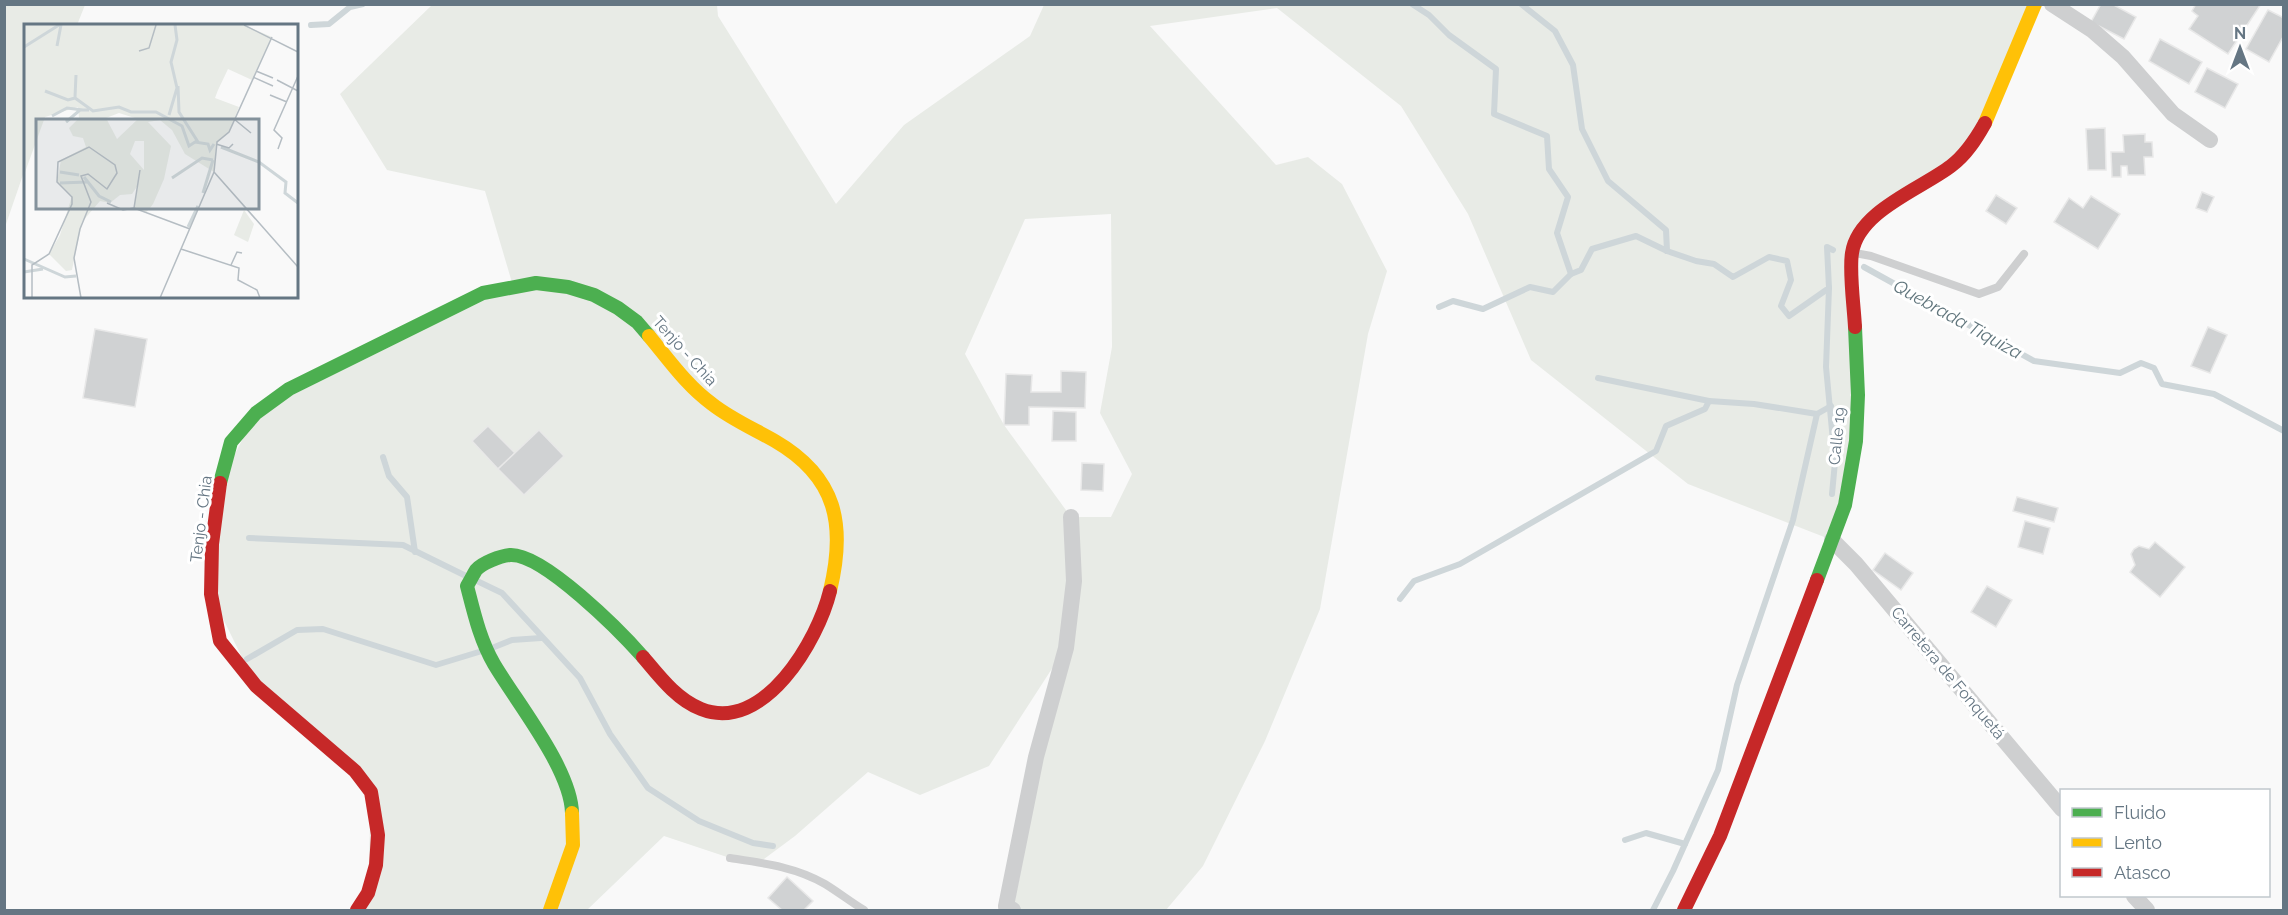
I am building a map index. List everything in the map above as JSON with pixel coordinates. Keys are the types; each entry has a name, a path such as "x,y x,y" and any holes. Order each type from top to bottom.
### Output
{"street":[{"name":"Calle 19","path":"1684,910 1720,836 1845,505 1856,441 1858,395 1852,252 1856,238 1873,215 1944,171 1966,152 1981,132 2035,4"},
{"path":"2052,4 2092,30 2123,57 2173,114 2210,140"},
{"name":"Tenjo - Chia","path":"357,910 368,893 376,865 378,836 371,792 356,771 256,686 220,641 211,594 212,544 220,483 231,442 256,413 289,389 483,293 513,286 544,283 573,288 607,302 635,320 709,402 793,451 815,471 827,490 836,517 837,551 828,602 809,644 790,672 757,704 744,710 728,713 707,712 690,704 631,643 567,586 535,562 510,555 479,567 468,586 480,635 493,662 562,772 572,807 573,845 550,910"},
{"path":"1006,909 1036,757 1066,648 1074,581 1071,517"},
{"name":"Carretera de Fonquetá","path":"1832,540 1856,564 2060,808"},
{"path":"2135,897 2147,910"}],"lane":[{"path":"1852,252 1871,256 1979,294 1998,288 2024,254"},
{"path":"730,858 760,862 799,872 823,882 864,910"}],"shaded area":[{"path":"5,4 85,5 77,24 24,24 24,172 5,227"},
{"path":"432,5 717,5 718,16 836,204 904,125 1030,36 1044,5 2035,5 1981,132 1856,238 1858,395 1832,540 1688,484 1531,360 1468,214 1401,106 1277,8 1150,26 1276,165 1308,157 1342,184 1387,271 1368,334 1320,609 1265,741 1203,866 1166,910 1013,910 1064,650 989,766 920,795 868,772 795,836 760,862 730,858 664,836 587,910 357,910 368,893 371,792 256,686 211,594 220,483 256,413 513,286 485,191 387,170 340,94","holes":["1111,214 1112,347 1100,413 1132,474 1111,517 1071,517 1004,425 965,354 1025,219"]}],"building":[{"path":"2101,4 2112,4 2136,17 2124,39 2091,22"},
{"path":"2196,4 2261,4 2228,54 2189,29 2198,16 2192,11"},
{"path":"2268,10 2284,18 2284,35 2269,62 2246,49"},
{"path":"2160,39 2202,62 2189,84 2149,61"},
{"path":"2207,68 2238,84 2225,108 2195,92"},
{"path":"2105,128 2106,170 2088,170 2086,129"},
{"path":"2145,134 2145,142 2152,142 2153,157 2144,157 2145,175 2128,175 2127,166 2121,166 2121,177 2112,177 2111,152 2124,152 2123,135"},
{"path":"2202,192 2214,197 2207,212 2196,208"},
{"path":"1996,195 2017,208 2006,224 1986,211"},
{"path":"2091,196 2120,214 2098,249 2054,222 2069,198 2083,208"},
{"path":"2208,327 2227,335 2210,373 2191,366"},
{"path":"95,329 147,339 135,407 83,398"},
{"path":"1061,371 1086,372 1085,408 1029,407 1029,425 1004,425 1006,374 1032,375 1031,392 1061,392"},
{"path":"1053,411 1076,412 1076,441 1052,441"},
{"path":"488,426 515,453 498,469 472,441"},
{"path":"539,430 564,456 524,495 498,469"},
{"path":"1082,463 1104,464 1103,491 1081,490"},
{"path":"2017,497 2058,508 2054,522 2013,511"},
{"path":"2025,521 2050,528 2043,554 2018,547"},
{"path":"2155,542 2185,567 2160,597 2130,572 2135,565 2131,554 2134,549 2139,546 2149,549"},
{"path":"1885,553 1913,573 1901,590 1873,570"},
{"path":"1987,586 2012,600 1996,627 1971,612"},
{"path":"787,877 813,901 804,910 782,910 768,898"}],"waterway":[{"path":"311,25 329,24 350,7 363,4"},
{"name":"Quebrada Tiquiza","path":"1412,4 1429,15 1449,35 1496,69 1494,114 1547,136 1549,169 1568,197 1557,233 1571,274 1581,270 1592,249 1636,236 1667,251 1696,261 1714,264 1733,277 1769,257 1787,261 1791,280 1781,306 1789,316 1829,288 1827,247 1833,250"},
{"path":"1521,4 1555,31 1573,65 1582,129 1608,181 1666,230 1667,251"},
{"name":"Quebrada Tiquiza","path":"1864,267 2034,361 2120,373 2141,363 2154,368 2162,384 2214,394 2284,431"},
{"path":"1439,307 1453,301 1483,309 1530,287 1553,292 1571,274"},
{"path":"1829,288 1826,367 1835,462 1832,494"},
{"path":"1598,378 1709,401"},
{"path":"1400,599 1414,581 1460,564 1656,451 1666,426 1705,409 1709,401 1754,404 1817,414 1831,406"},
{"path":"1653,910 1718,770 1737,685 1793,520 1817,414"},
{"path":"383,457 389,476 407,497 415,552"},
{"path":"249,538 403,545 466,576"},
{"path":"475,580 502,593 580,678 610,734 648,788 699,821 753,843 773,846"},
{"path":"247,659 297,630 323,629 436,665 482,651"},
{"path":"492,648 512,640 541,638"},
{"path":"1625,840 1646,833 1685,844"}],"traffic: fast":[{"path":"220,483 231,442 256,413 289,389 483,293 536,283 568,287 594,295 618,308 637,322 649,336"},
{"path":"1817,580 1845,505 1856,441 1858,395 1855,327"},
{"path":"572,813 563,777 553,757 489,655 467,586 476,570 487,562 510,555 524,558 542,567 581,596 643,657"}],"traffic: slow":[{"path":"1985,123 2035,4"},
{"path":"649,336 703,397 796,455 812,470 824,487 832,505 836,524 837,545 830,591"},
{"path":"550,910 573,845 572,813"}],"traffic: jam":[{"path":"1855,327 1851,261 1857,238 1866,225 1892,202 1956,162 1985,123"},
{"path":"220,483 212,544 211,594 220,641 256,686 355,771 371,792 378,835 376,865 368,893 357,910"},
{"path":"1684,910 1720,836 1817,580"},
{"path":"643,657 669,687 692,705 724,713 746,708 766,696 785,678 801,656 814,634 830,591"}]}
